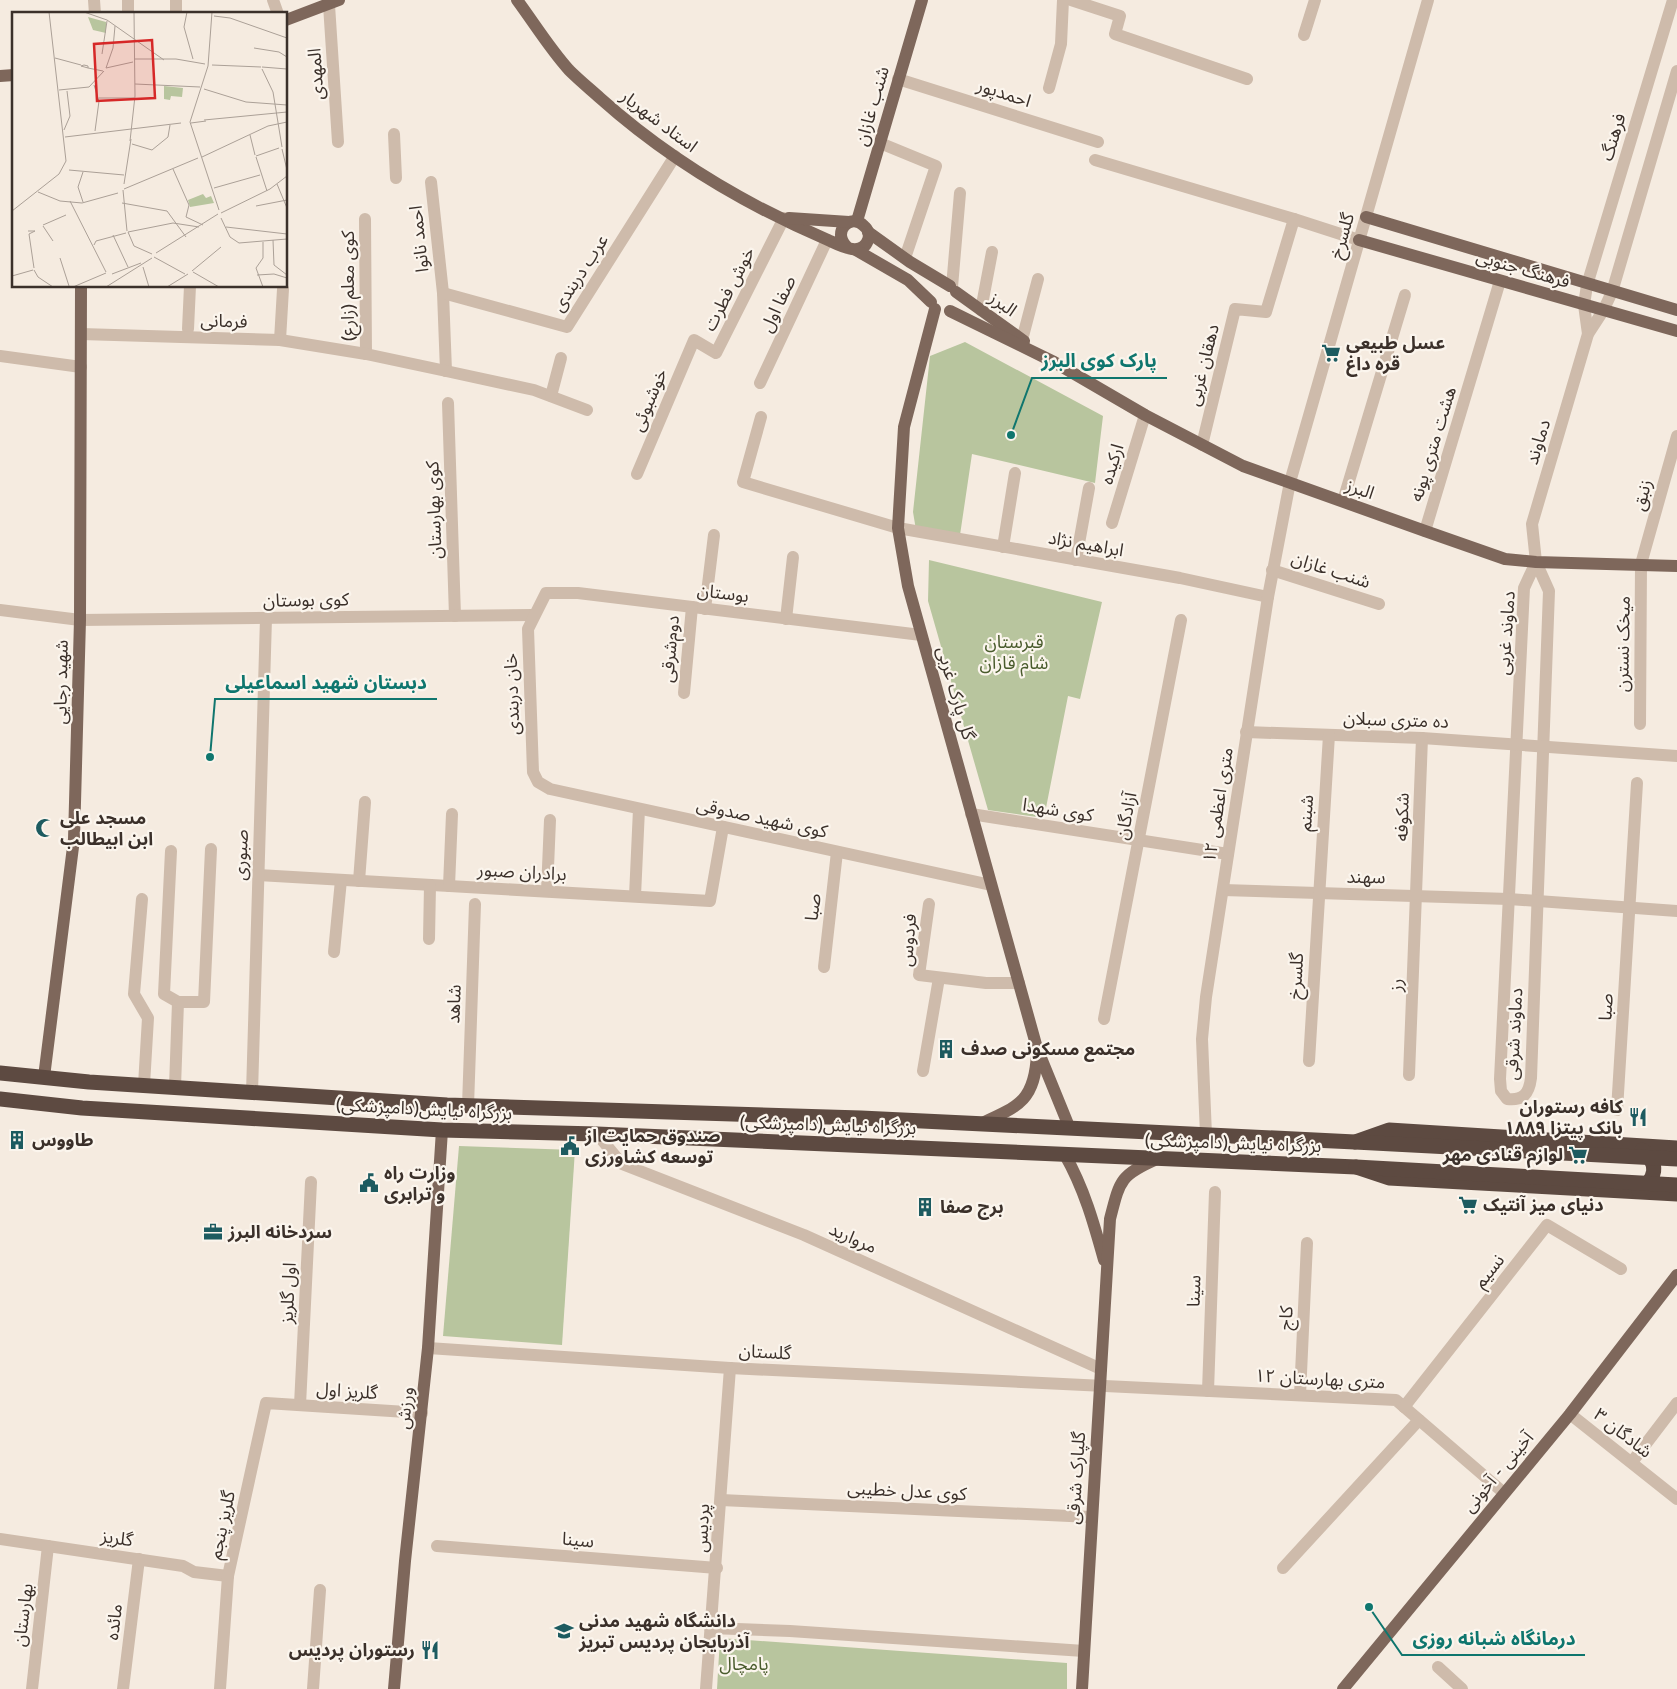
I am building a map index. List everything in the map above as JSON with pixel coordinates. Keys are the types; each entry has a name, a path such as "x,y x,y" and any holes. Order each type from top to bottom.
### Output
{"highway":[{"name":"بزرگراه نیایش(دامپزشکی)","path":"0,1073 144,1086 468,1106 861,1118 1677,1159"},
{"name":"بزرگراه نیایش(دامپزشکی)","path":"0,1099 82,1108 442,1130 598,1134 1356,1167 1676,1192"},
{"path":"1354,1142 1390,1130 1677,1148"},
{"path":"1635,1145 1647,1154 1655,1170 1653,1178 1638,1192"},
{"path":"1356,1167 1389,1178 1638,1192 1676,1192"}],"main road":[{"name":"استاد شهریار","path":"517,0 569,70 634,129 723,188 827,240 852,249"},
{"name":"شنب غازان","path":"853,222 880,143 922,0"},
{"path":"288,19 334,2"},
{"path":"1366,217 1587,285 1677,310"},
{"name":"استاد شهریار","path":"784,218 853,222"},
{"path":"853,222 864,225 868,232 868,240 864,247 852,249 842,243 840,235 843,228 853,222"},
{"name":"البرز","path":"868,232 904,258 953,289 1054,362 1145,415 1243,466 1505,559 1536,562 1677,566"},
{"name":"فرهنگ جنوبی","path":"1359,240 1603,312 1677,331"},
{"name":"البرز","path":"852,249 908,280 940,308 1054,362"},
{"path":"943,285 953,289 958,299 956,306 940,308 932,294 936,288 943,285"},
{"name":"شهید رجایی","path":"44,1077 74,839 80,620 81,288"},
{"name":"گل پارک غربی","path":"940,308 925,341 904,427 898,528 908,586 1037,1048"},
{"path":"978,1124 1010,1111 1027,1096 1036,1076 1037,1048"},
{"path":"1037,1048 1070,1129"},
{"name":"ورزش","path":"394,1689 405,1561 428,1348 442,1130"},
{"name":"گلپارک شرقی","path":"1065,1154 1076,1174 1092,1215 1107,1270"},
{"name":"گلپارک شرقی","path":"1082,1689 1110,1219 1118,1185 1133,1169 1157,1158"},
{"name":"آخینی - آخونی","path":"1343,1689 1570,1414 1677,1275"}],"street":[{"path":"273,0 277,12"},
{"path":"1049,88 1061,44 1064,0"},
{"path":"1071,0 1120,16 1115,34 1247,79"},
{"path":"1304,35 1315,0"},
{"name":"گلسرخ","path":"1290,482 1428,0"},
{"name":"المهدی","path":"334,2 338,142"},
{"name":"فرهنگ","path":"1588,334 1584,305 1587,285 1674,2"},
{"path":"1588,334 1603,312 1612,292 1676,76"},
{"name":"احمدپور","path":"898,78 1098,142"},
{"path":"394,134 396,178"},
{"path":"880,143 936,166 904,258"},
{"name":"عرب دربندی","path":"443,292 567,326 675,156"},
{"path":"1095,160 1359,240"},
{"name":"احمد نانوا","path":"431,182 443,292 446,370"},
{"path":"953,289 960,193"},
{"name":"خوش فطرت","path":"694,340 716,353 784,218"},
{"name":"کوی معلم (زارع)","path":"364,219 366,354"},
{"name":"دهقان غربی","path":"1202,445 1235,309 1266,312 1294,219"},
{"name":"صفا اول","path":"760,383 827,240"},
{"path":"981,310 992,252"},
{"path":"1022,340 1038,279"},
{"name":"هشت متری پونه","path":"1425,531 1500,281"},
{"path":"188,329 190,288"},
{"path":"280,340 283,289"},
{"path":"1343,501 1405,295"},
{"name":"فرمانی","path":"81,334 280,340 366,354 446,370 551,396 587,410"},
{"name":"دماوند","path":"1536,562 1532,524 1588,334"},
{"name":"خوشبوئی","path":"636,474 694,340"},
{"path":"0,356 80,367"},
{"path":"551,396 561,358"},
{"name":"کوی بهارستان","path":"448,403 455,616"},
{"name":"ارکیده","path":"1112,524 1145,415"},
{"name":"ابراهیم نژاد","path":"761,417 743,482 898,528 1268,596"},
{"name":"زنبق","path":"1641,564 1677,436"},
{"path":"1004,547 1015,473"},
{"name":"۱۲ متری اعظمی","path":"1206,1135 1202,1039 1206,997 1272,570 1290,482"},
{"path":"1076,560 1089,488"},
{"path":"705,609 714,535"},
{"path":"786,619 793,557"},
{"path":"1536,562 1549,591 1538,900 1677,911"},
{"name":"دماوند غربی","path":"1509,899 1524,588 1536,562"},
{"name":"میخک نسترن","path":"1640,724 1641,564"},
{"name":"شنب غازان","path":"1272,570 1379,604"},
{"name":"بوستان","path":"533,615 546,593 578,593 922,636"},
{"name":"دوم‌شرقی","path":"684,693 692,607"},
{"name":"کوی بوستان","path":"0,610 80,620 533,615"},
{"name":"خان دربندی","path":"533,615 528,629 533,772"},
{"name":"صبوری","path":"252,1092 266,618"},
{"name":"آزادگان","path":"1104,1018 1181,620"},
{"name":"ده متری سبلان","path":"1246,732 1422,738 1677,756"},
{"name":"شبنم","path":"1318,893 1329,735"},
{"name":"شکوفه","path":"1417,896 1422,738"},
{"name":"کوی شهید صدوقی","path":"533,772 538,782 550,789 992,886"},
{"path":"1630,906 1637,783"},
{"path":"360,880 365,802"},
{"path":"635,896 639,809"},
{"path":"450,886 452,814"},
{"name":"کوی شهدا","path":"971,814 1228,854"},
{"path":"547,891 550,820"},
{"name":"برادران صبور","path":"258,875 710,901 723,827"},
{"path":"171,851 164,994 178,1002 204,1002 211,849"},
{"name":"صبا","path":"824,966 837,852"},
{"path":"334,952 341,880"},
{"path":"429,939 430,885"},
{"name":"سهند","path":"1223,890 1538,900"},
{"name":"گلسرخ","path":"1309,1061 1318,893"},
{"name":"رز","path":"1410,1075 1417,896"},
{"path":"142,899 134,994 148,1018 144,1086"},
{"name":"دماوند شرقی","path":"1509,899 1500,1078 1501,1091 1507,1099 1515,1100 1524,1097 1529,1090 1531,1078 1538,900"},
{"name":"شاهد","path":"468,1106 475,904"},
{"name":"فردوس","path":"929,904 919,975 986,983 1019,983"},
{"name":"صبا","path":"1617,1110 1630,906"},
{"path":"923,1071 939,978"},
{"path":"175,1088 178,1002"},
{"name":"مروارید","path":"598,1134 622,1164 804,1235 1101,1369"},
{"name":"اول گلریز","path":"300,1405 311,1182"},
{"name":"سینا","path":"1208,1391 1215,1192"},
{"name":"نسیم","path":"1404,1407 1547,1224 1621,1270"},
{"name":"کاج","path":"1300,1395 1307,1243"},
{"name":"گلستان","path":"428,1348 730,1368 1100,1386"},
{"name":"پردیس","path":"706,1689 710,1628 717,1568 730,1368"},
{"name":"۱۲ متری بهارستان","path":"1100,1386 1396,1400 1504,1493"},
{"name":"گلریز پنجم","path":"220,1689 228,1576 266,1403 300,1405"},
{"path":"1632,1462 1677,1404"},
{"name":"گلریز اول","path":"300,1405 422,1413"},
{"name":"شادگان ۳","path":"1570,1414 1677,1499"},
{"path":"1283,1568 1419,1420"},
{"name":"کوی عدل خطیبی","path":"721,1500 1091,1518"},
{"name":"گلریز","path":"0,1539 184,1566 194,1572 228,1576"},
{"name":"بهارستان","path":"32,1689 48,1546"},
{"name":"سینا","path":"437,1546 717,1568"},
{"name":"مائده","path":"124,1689 139,1559"},
{"path":"313,1689 320,1590"},
{"path":"710,1628 790,1631 1084,1651"},
{"path":"1438,1667 1462,1689"}],"green space":[{"path":"965,342 1103,416 1095,483 972,454 960,535 916,530 913,512 930,356"},
{"name":"قبرستان شام قازان","path":"929,560 1102,602 1080,699 1068,696 1044,818 988,810 928,601"},
{"path":"459,1146 575,1150 562,1345 443,1336"},
{"name":"پامچال","path":"720,1638 1067,1663 1067,1689 717,1689"}],"place":[{"name":"عسل طبیعی قره داغ","path":"1331,353"},
{"name":"پارک کوی البرز","path":"1011,435"},
{"name":"دبستان شهید اسماعیلی","path":"210,757"},
{"name":"مسجد علی ابن ابیطالب","path":"45,828"},
{"name":"مجتمع مسکونی صدف","path":"946,1049"},
{"name":"کافه رستوران بانک پیتزا ۱۸۸۹","path":"1638,1117"},
{"name":"طاووس","path":"17,1140"},
{"name":"صندوق حمایت از توسعه کشاورزی","path":"570,1146"},
{"name":"لوازم قنادی مهر","path":"1578,1155"},
{"name":"وزارت راه و ترابری","path":"369,1183"},
{"name":"دنیای میز آنتیک","path":"1468,1205"},
{"name":"برج صفا","path":"925,1207"},
{"name":"سردخانه البرز","path":"213,1232"},
{"name":"درمانگاه شبانه روزی","path":"1369,1607"},
{"name":"دانشگاه شهید مدنی آذربایجان پردیس تبریز","path":"564,1631"},
{"name":"رستوران پردیس","path":"430,1650"}]}
